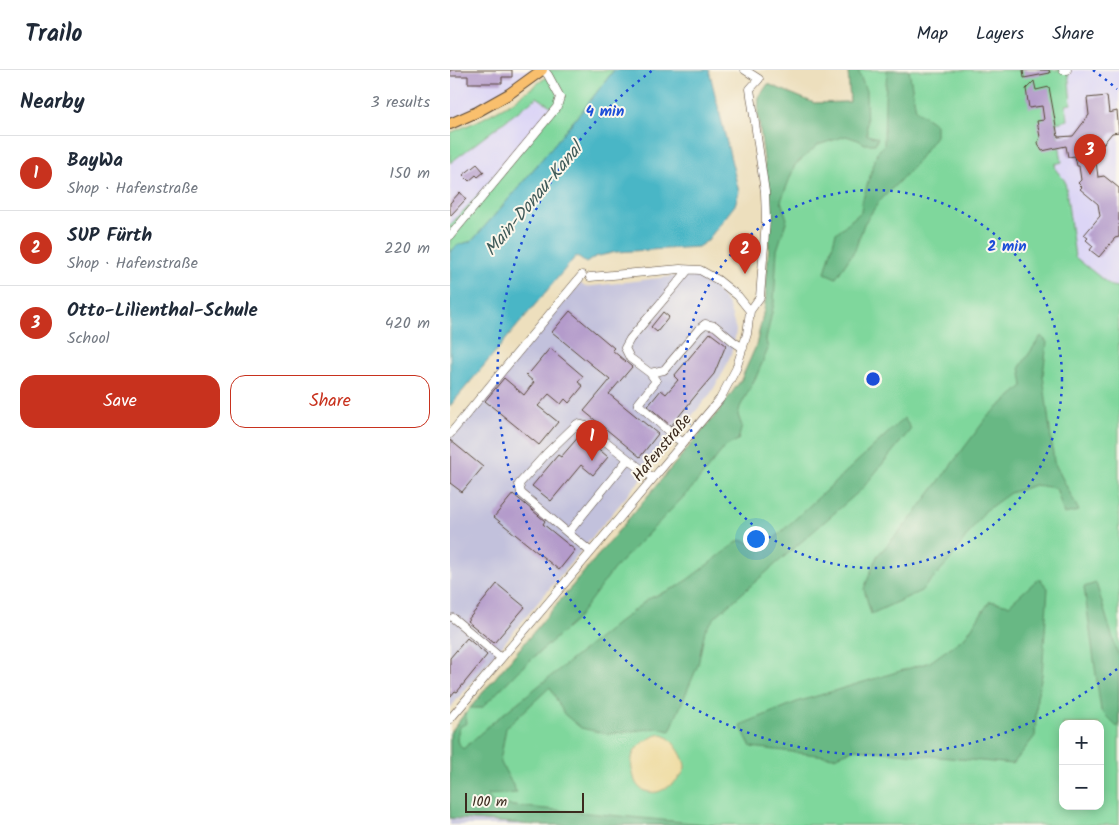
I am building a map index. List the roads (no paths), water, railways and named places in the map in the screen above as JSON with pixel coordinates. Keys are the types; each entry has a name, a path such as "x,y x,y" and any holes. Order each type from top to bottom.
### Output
{"main road":[{"path":"450,124 477,112 509,94 543,70"}],"street":[{"path":"450,236 557,107 560,97 543,70"},
{"name":"Hafenstraße","path":"450,719 720,399 736,369 748,334 750,311 760,297 766,220 765,192 750,89 759,79 745,70"},
{"path":"450,434 586,276 680,269 700,270 718,280 738,296 750,311"},
{"path":"683,442 638,404 656,381 650,373 630,358 625,348 630,339 688,270"},
{"path":"650,373 664,370 699,329 706,324 715,326 743,348"},
{"path":"591,552 521,494 519,484 577,424 586,426 653,478"},
{"path":"568,534 628,459"},
{"path":"453,618 501,658"}],"water":[{"name":"Main-Donau-Kanal","path":"614,70 709,70 739,192 735,205 707,241 698,247 616,252 595,257 586,263 576,256 450,406 450,252 458,245 472,241 513,194"}],"place":[{"name":"Otto-Lilienthal-Schule","path":"1090,175"},
{"name":"SUP Fürth","path":"745,274"},
{"name":"BayWa","path":"592,461"}]}
